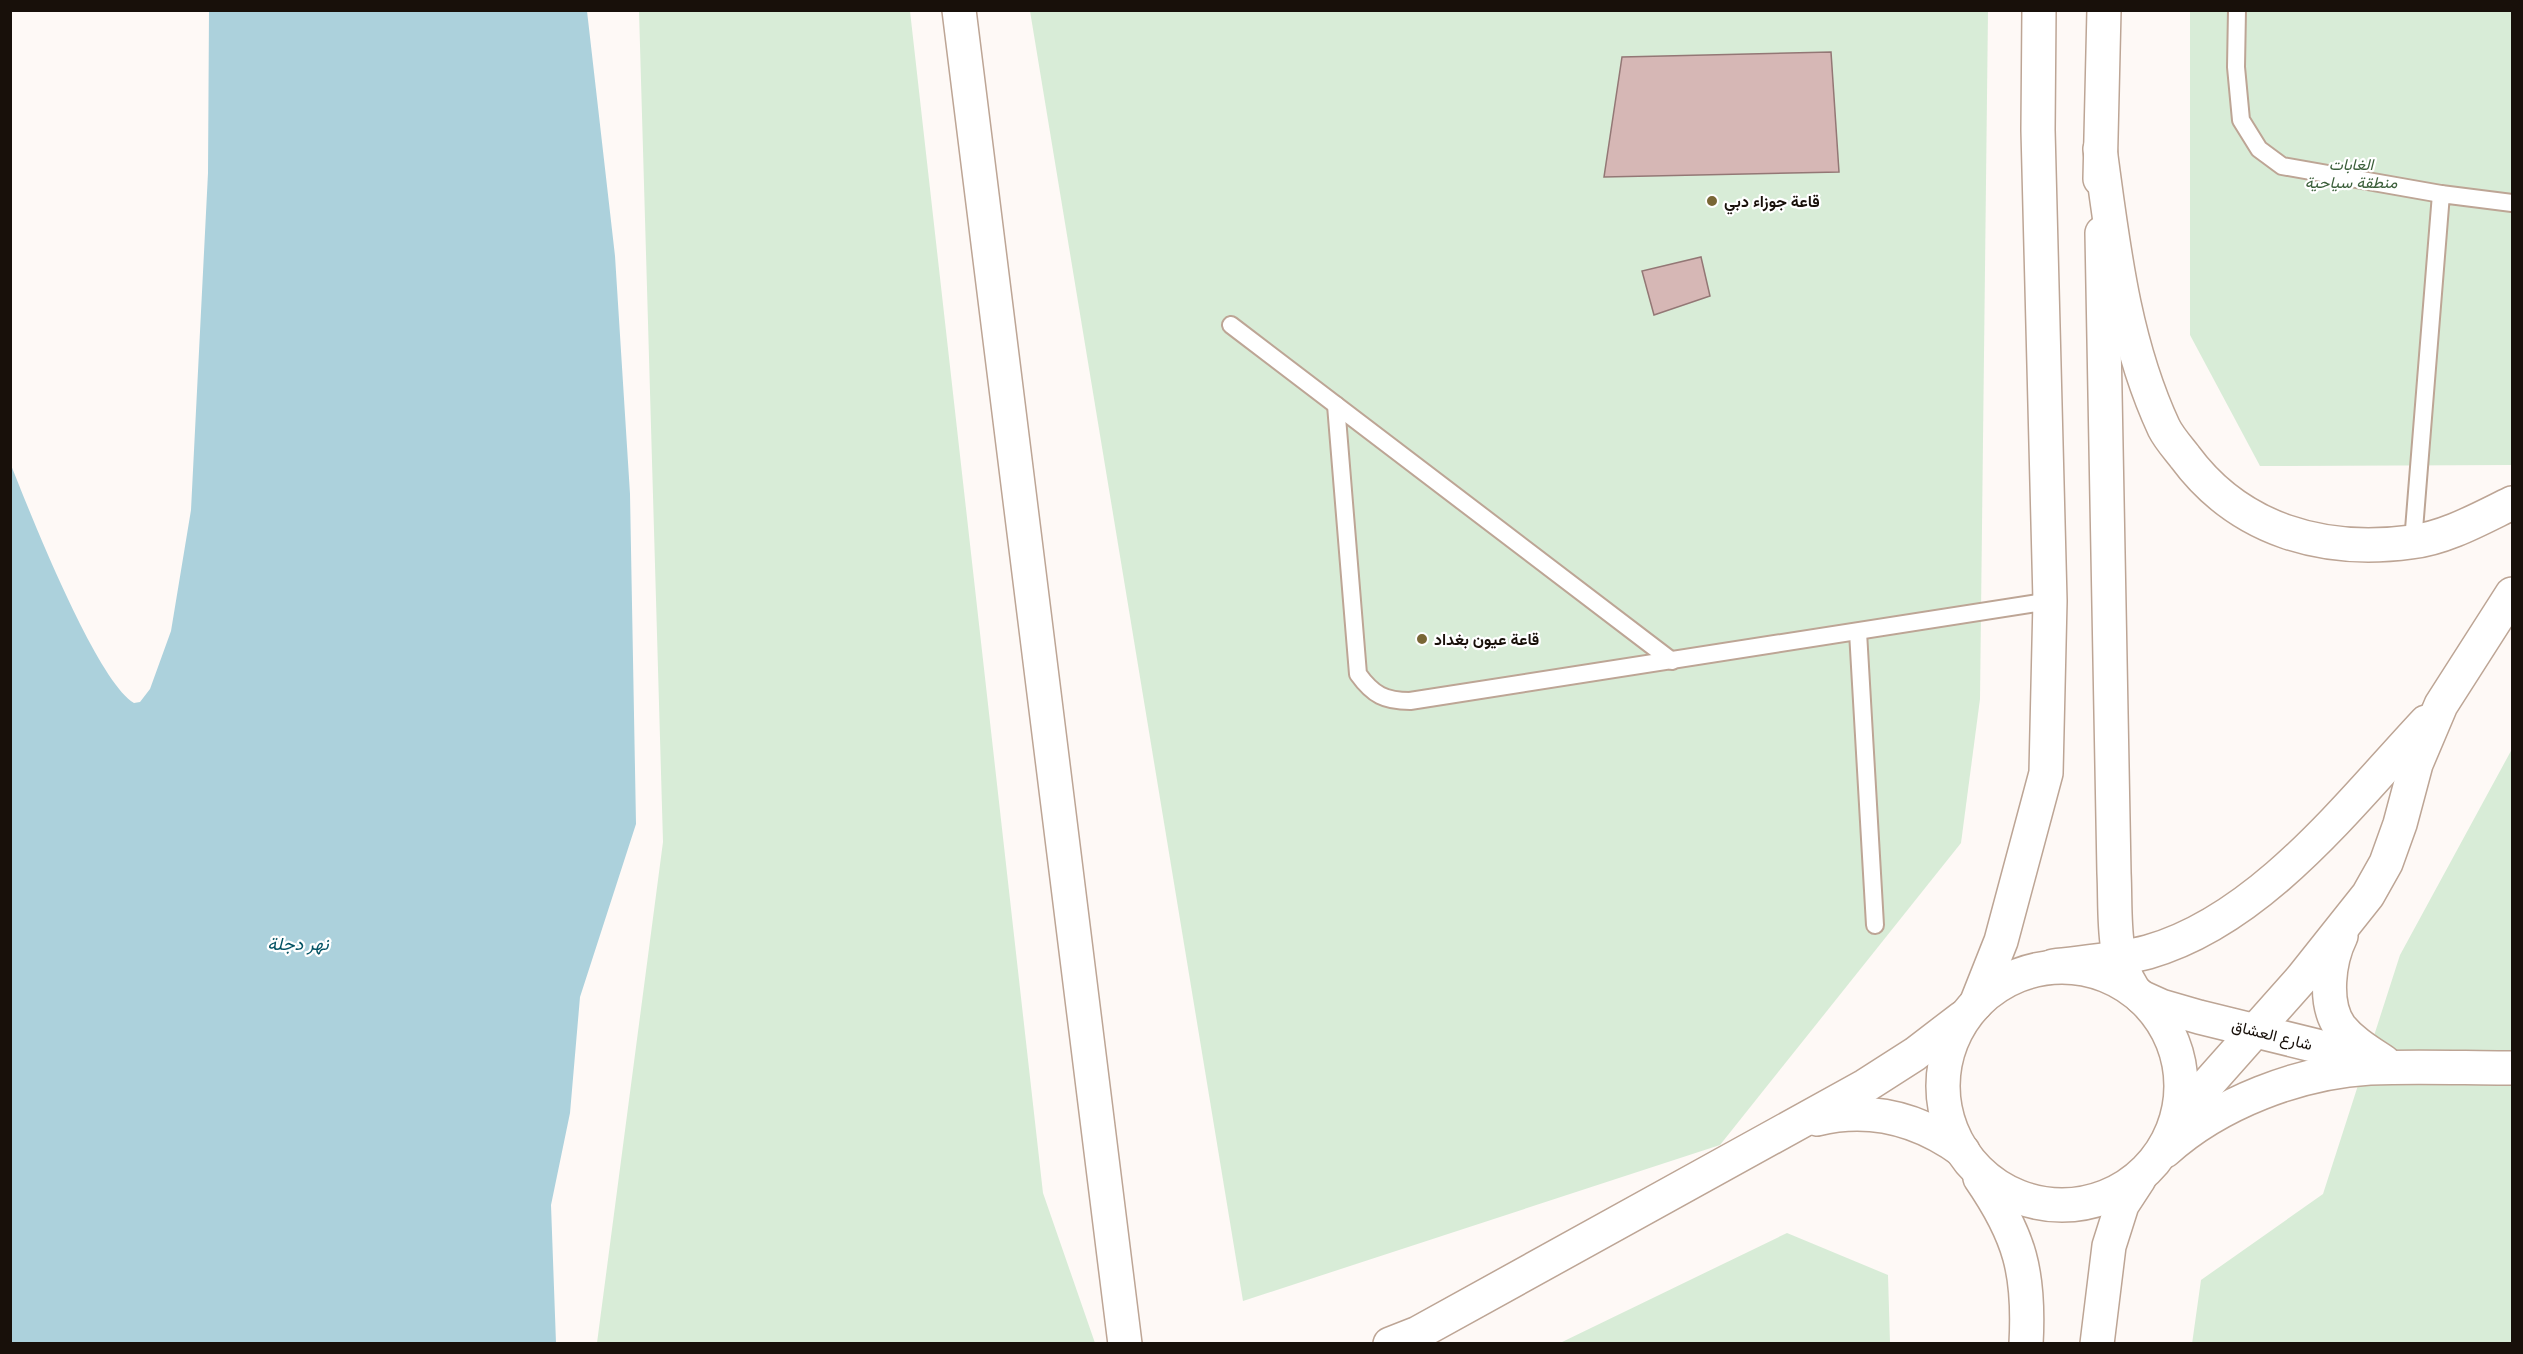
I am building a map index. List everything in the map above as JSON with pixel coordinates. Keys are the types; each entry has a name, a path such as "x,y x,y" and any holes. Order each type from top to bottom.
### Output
{"main road":[{"path":"959,10 1125,1344"},
{"path":"2026,1344 2028,1305 2019,1246 2000,1207 1950,1131 1942,1092 1946,1053 1969,1011 2001,941 2046,773 2050,602 2038,130 2039,10"},
{"path":"2104,10 2100,150 2114,873 2118,956 2123,975 2155,1011 2171,1036 2180,1065 2182,1096 2176,1126"},
{"path":"2100,150 2125,319 2144,381 2165,430 2193,469 2224,501 2263,525 2304,538 2358,545 2413,542 2456,528 2512,503"},
{"path":"2097,1344 2109,1246 2122,1205 2139,1179 2162,1155 2176,1126 2191,1103 2255,1031 2368,895 2386,862 2400,824 2416,764 2441,705 2512,594"},
{"path":"1390,1344 1418,1333 1481,1299 1865,1086 1915,1054 1969,1011 1990,990 2019,974 2053,966 2148,952 2202,930 2249,899 2303,853 2441,705"},
{"path":"2350,919 2336,946 2331,972 2331,999 2339,1025 2356,1043 2395,1065"},
{"name":"شارع العشاق","path":"2053,966 2088,969 2120,981 2161,1006 2395,1065"},
{"name":"شارع العشاق","path":"2162,1155 2208,1118 2288,1084 2324,1075 2395,1065 2512,1068"},
{"path":"1792,1125 1828,1116 1859,1114 1905,1119 1937,1132 2001,1190 2037,1204 2074,1206 2112,1196 2139,1179"}],"lane":[{"path":"2237,10 2236,67 2241,120 2259,149 2282,166 2441,194 2512,203"},
{"path":"2413,542 2441,194"},
{"path":"1231,325 1672,661"},
{"path":"1336,405 1356,663 1358,674 1370,691 1389,701 1410,701 2050,602"},
{"path":"1858,632 1875,925"}],"green space":[{"path":"639,11 910,11 1043,1193 1095,1343 597,1343 663,842"},
{"path":"1030,11 1988,11 1980,699 1961,843 1720,1145 1243,1301"},
{"name":"الغابات منطقة سياحية","path":"2190,11 2512,11 2512,465 2260,466 2190,335"},
{"path":"2512,749 2512,1343 2192,1344 2201,1280 2323,1194 2400,955"},
{"path":"1787,1233 1888,1275 1890,1343 1560,1343"}],"water":[{"name":"نهر دجلة","path":"209,11 587,11 615,256 630,494 636,824 580,997 570,1113 551,1205 556,1343 11,1343 11,465 48,555 83,630 101,663 119,688 134,703 140,702 150,689 171,631 191,510 208,173"}],"building":[{"path":"1831,52 1839,172 1604,177 1622,57"},
{"path":"1701,257 1710,296 1654,315 1642,271"}],"place":[{"name":"قاعة جوزاء دبي","path":"1712,201"},
{"name":"قاعة عيون بغداد","path":"1422,639"}]}
